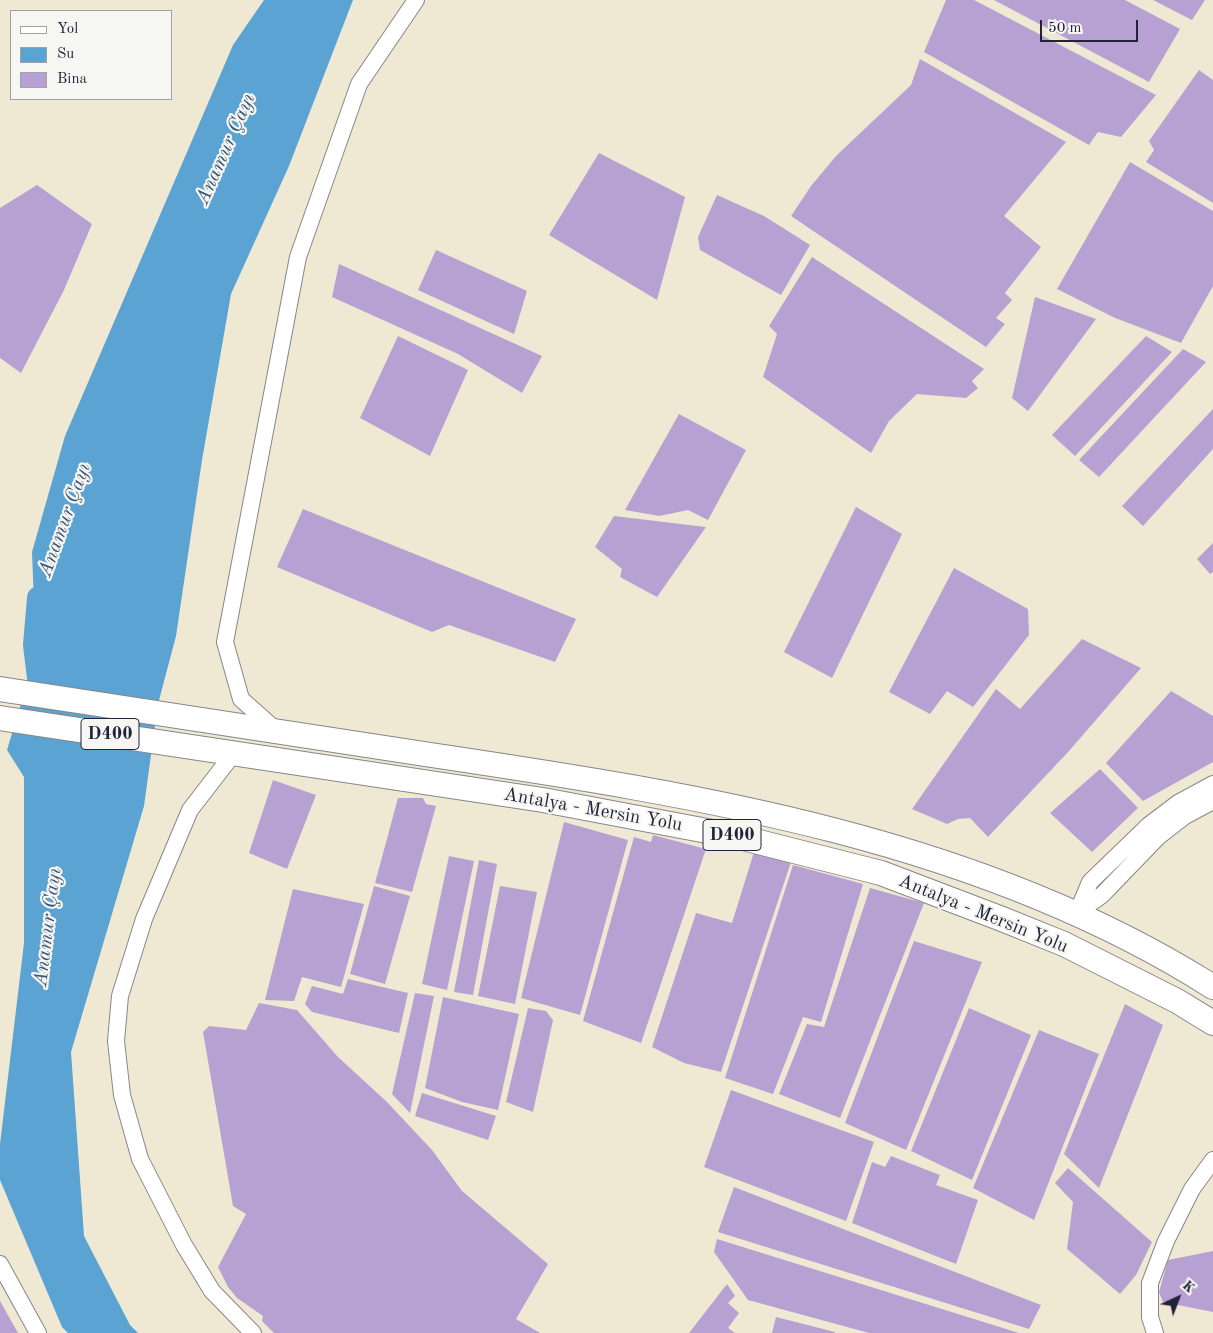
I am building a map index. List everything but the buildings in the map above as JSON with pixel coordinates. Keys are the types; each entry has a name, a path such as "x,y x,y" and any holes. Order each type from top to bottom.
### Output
{"highway":[{"name":"Antalya - Mersin Yolu","path":"0,689 550,773 747,809 893,846 1012,887 1077,913 1190,972 1213,987"},
{"name":"Antalya - Mersin Yolu","path":"0,718 543,800 739,836 881,873 1002,919 1064,944 1177,1001 1213,1023"},
{"path":"1064,944 1077,913"}],"street":[{"path":"278,732 241,699 226,642 276,372 298,257 360,84 416,0"},
{"path":"227,752 190,810 144,919 120,996 116,1041 122,1095 140,1159 184,1245 212,1291 253,1333"},
{"path":"1077,913 1090,882 1149,825 1178,803 1213,784"},
{"path":"1077,913 1102,894 1158,837 1185,816 1213,802"},
{"path":"1155,1333 1150,1317 1150,1283 1166,1241 1192,1189 1213,1160"},
{"path":"0,1264 38,1333"}],"water":[{"path":"264,0 353,0 289,166 231,294 202,460 176,636 158,704 144,806 71,1052 84,1236 130,1325 138,1333 68,1333 62,1327 0,1180 0,1144 24,943 24,777 7,750 36,654 32,552 65,436 233,45"}],"waterway":[{"name":"Anamur Çayı","path":"39,598 35,645 40,686"}]}
